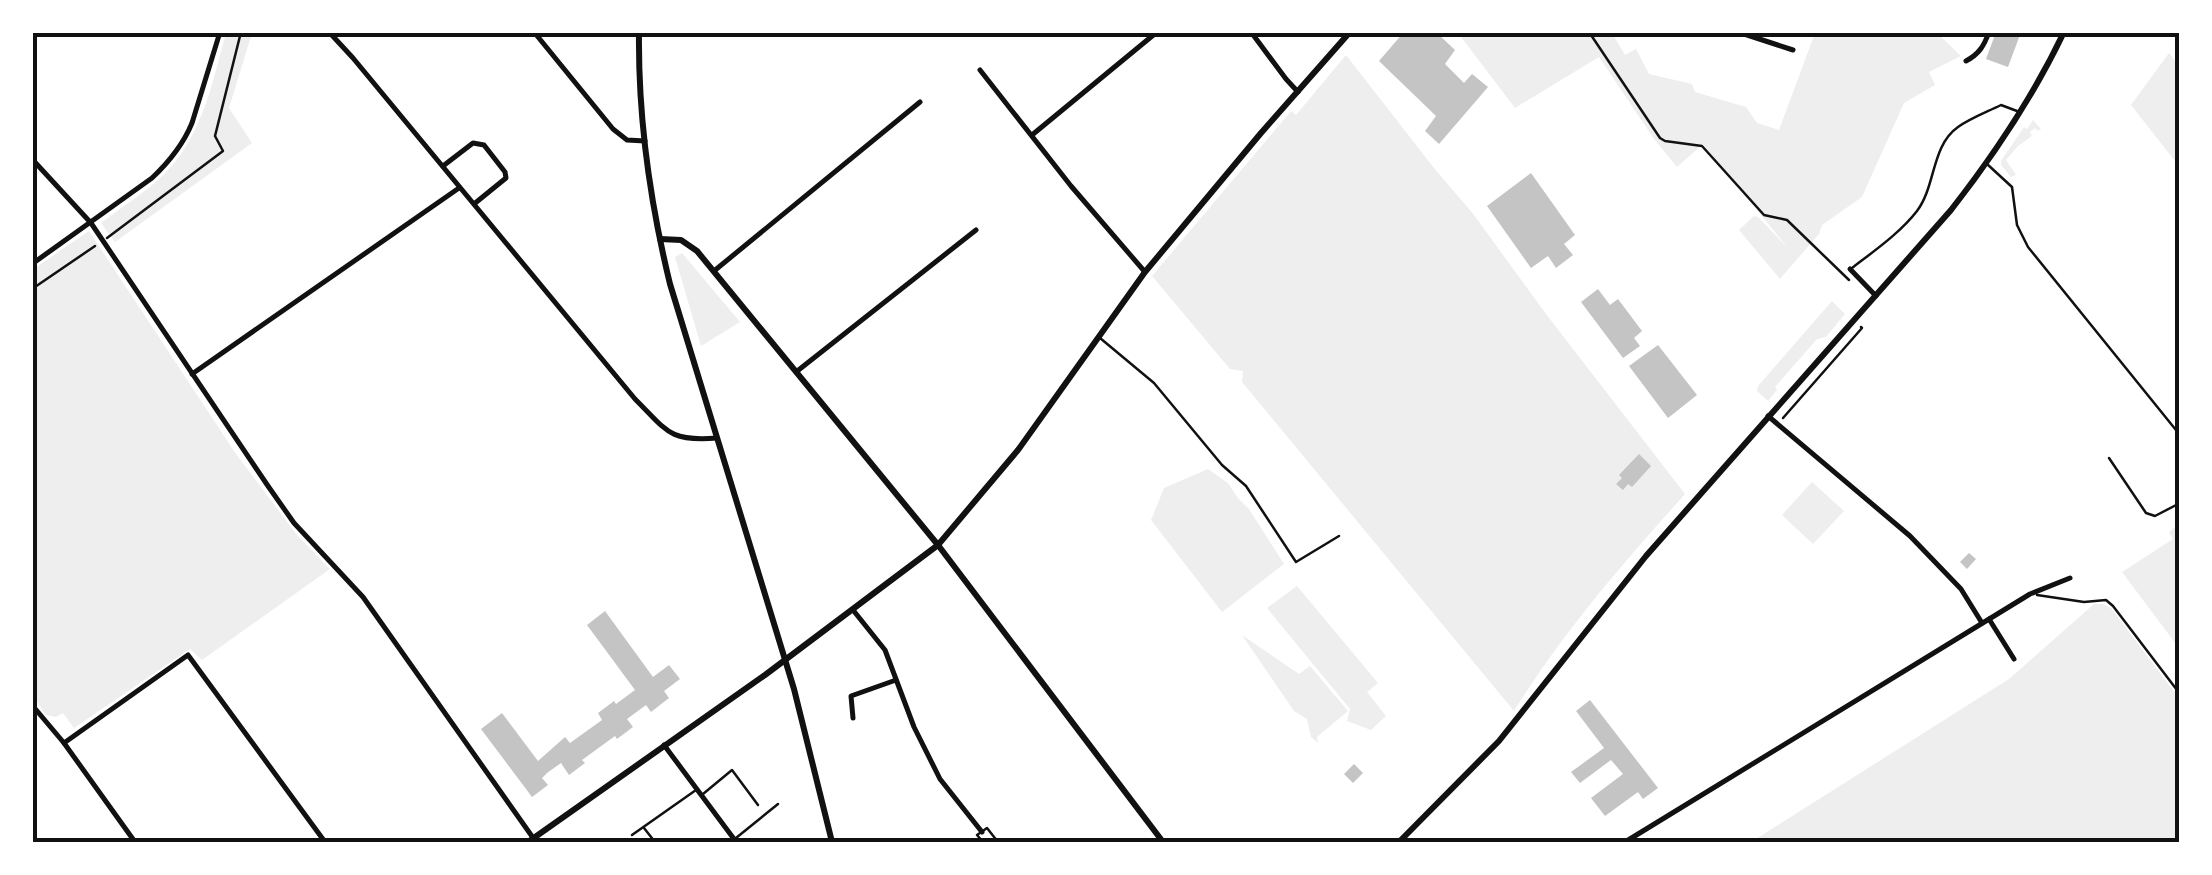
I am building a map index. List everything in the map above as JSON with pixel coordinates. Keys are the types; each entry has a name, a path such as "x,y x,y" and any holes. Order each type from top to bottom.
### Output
{"street":[{"path":"32,264 152,178 176,151 196,113 220,32"},
{"path":"329,32 621,384 659,424 682,439 717,438"},
{"path":"534,32 613,129 627,140 645,142"},
{"path":"639,32 645,142 670,284 786,660 832,842"},
{"path":"1032,136 1158,32"},
{"path":"1251,32 1298,92"},
{"path":"32,159 91,223 294,523 363,597 532,841 786,660 938,545 1018,450 1188,218 1350,32"},
{"path":"1738,32 1793,50"},
{"path":"1966,61 1984,47 1990,32"},
{"path":"1398,842 1500,739 1619,588 1950,210 2020,112 2064,32"},
{"path":"980,70 1145,272"},
{"path":"714,271 920,102"},
{"path":"443,166 473,142 484,145 506,178 474,204"},
{"path":"192,374 459,188"},
{"path":"796,372 976,230"},
{"path":"660,239 688,243 714,271 938,545 1162,842"},
{"path":"1850,269 1876,296"},
{"path":"1768,416 1910,536 1961,589 2014,659"},
{"path":"1626,842 2030,594 2070,578"},
{"path":"852,610 885,650 914,727 940,778 982,832"},
{"path":"64,743 188,655 324,842"},
{"path":"853,718 851,696 896,680"},
{"path":"32,704 135,842"},
{"path":"664,745 734,839"}],"lane":[{"path":"107,238 223,152 215,136 241,32"},
{"path":"1850,269 1892,236 1920,207 1940,149 1956,128 2001,106 2020,112"},
{"path":"1986,163 2012,187 2017,226 2028,246 2180,435"},
{"path":"1099,337 1154,382 1222,465 1246,486 1296,562 1339,536"},
{"path":"2108,458 2146,513 2155,516 2180,503"},
{"path":"2030,594 2084,602 2106,600 2180,694"},
{"path":"632,835 732,770 758,806"},
{"path":"734,839 778,804"},
{"path":"644,827 655,842"},
{"path":"983,842 977,835 987,828 998,842"}],"path":[{"path":"1588,32 1660,138 1702,146 1764,216 1788,220 1851,282"},
{"path":"32,290 95,246"},
{"path":"1782,420 1862,328"}],"shaded area":[{"path":"226,33 252,33 229,108 252,143 115,242 101,223 153,184 181,154 205,105"},
{"path":"1458,33 1612,33 1625,55 1636,49 1649,74 1692,84 1695,92 1746,107 1757,123 1779,130 1815,33 1937,33 1961,56 1929,72 1935,85 1904,103 1862,197 1822,225 1819,234 1780,279 1739,230 1754,216 1758,217 1788,248 1703,144 1677,167 1599,57 1515,108"},
{"path":"2169,53 2179,66 2179,166 2131,105"},
{"path":"1346,55 1474,215 1685,494 1573,626 1514,711 1242,382 1243,371 1230,369 1152,276 1291,111 1296,115"},
{"path":"2033,120 2041,129 2030,132 2032,136 2006,160 2016,175 2011,177 2001,161"},
{"path":"89,231 236,454 297,535 330,569 202,660 190,649 74,728 63,713 56,717 46,715 33,696 32,270"},
{"path":"682,253 740,322 701,346 675,257"},
{"path":"1832,301 1845,314 1826,337 1817,339 1775,387 1777,390 1768,401 1757,391 1758,386"},
{"path":"1208,469 1228,483 1249,509 1284,564 1222,612 1151,520 1164,488"},
{"path":"1812,482 1844,511 1813,544 1782,515"},
{"path":"2179,524 2179,648 2122,572 2173,539 2169,532"},
{"path":"1297,586 1378,683 1367,692 1386,716 1371,730 1347,721 1350,709 1267,608"},
{"path":"2094,604 2111,608 2179,698 2179,842 1751,842 2009,679"},
{"path":"1242,635 1299,674 1310,666 1348,711 1317,737 1318,743 1311,737 1307,719 1294,711"}],"building":[{"path":"1404,32 1436,32 1455,50 1445,64 1464,83 1472,74 1488,87 1439,144 1425,131 1436,116 1379,61"},
{"path":"1996,32 2021,32 2008,67 1986,59"},
{"path":"1531,173 1575,235 1564,244 1573,255 1556,268 1548,256 1531,268 1487,206"},
{"path":"1598,289 1610,305 1618,299 1642,331 1634,338 1640,346 1623,358 1581,302"},
{"path":"1658,345 1697,395 1668,418 1629,366"},
{"path":"1639,454 1651,466 1632,487 1628,484 1623,490 1616,484 1622,478 1619,475"},
{"path":"1969,553 1976,559 1967,569 1960,562"},
{"path":"605,611 653,677 669,665 680,679 664,691 669,698 651,712 646,705 627,719 633,727 582,760 585,763 569,775 561,763 547,773 542,778 548,785 532,797 481,729 502,713 538,761 565,737 570,743 602,720 598,713 635,690 587,625"},
{"path":"1590,700 1658,788 1643,799 1638,792 1605,816 1591,798 1623,774 1611,760 1580,783 1571,772 1604,748 1576,711"},
{"path":"1354,764 1363,773 1353,783 1344,774"}]}
